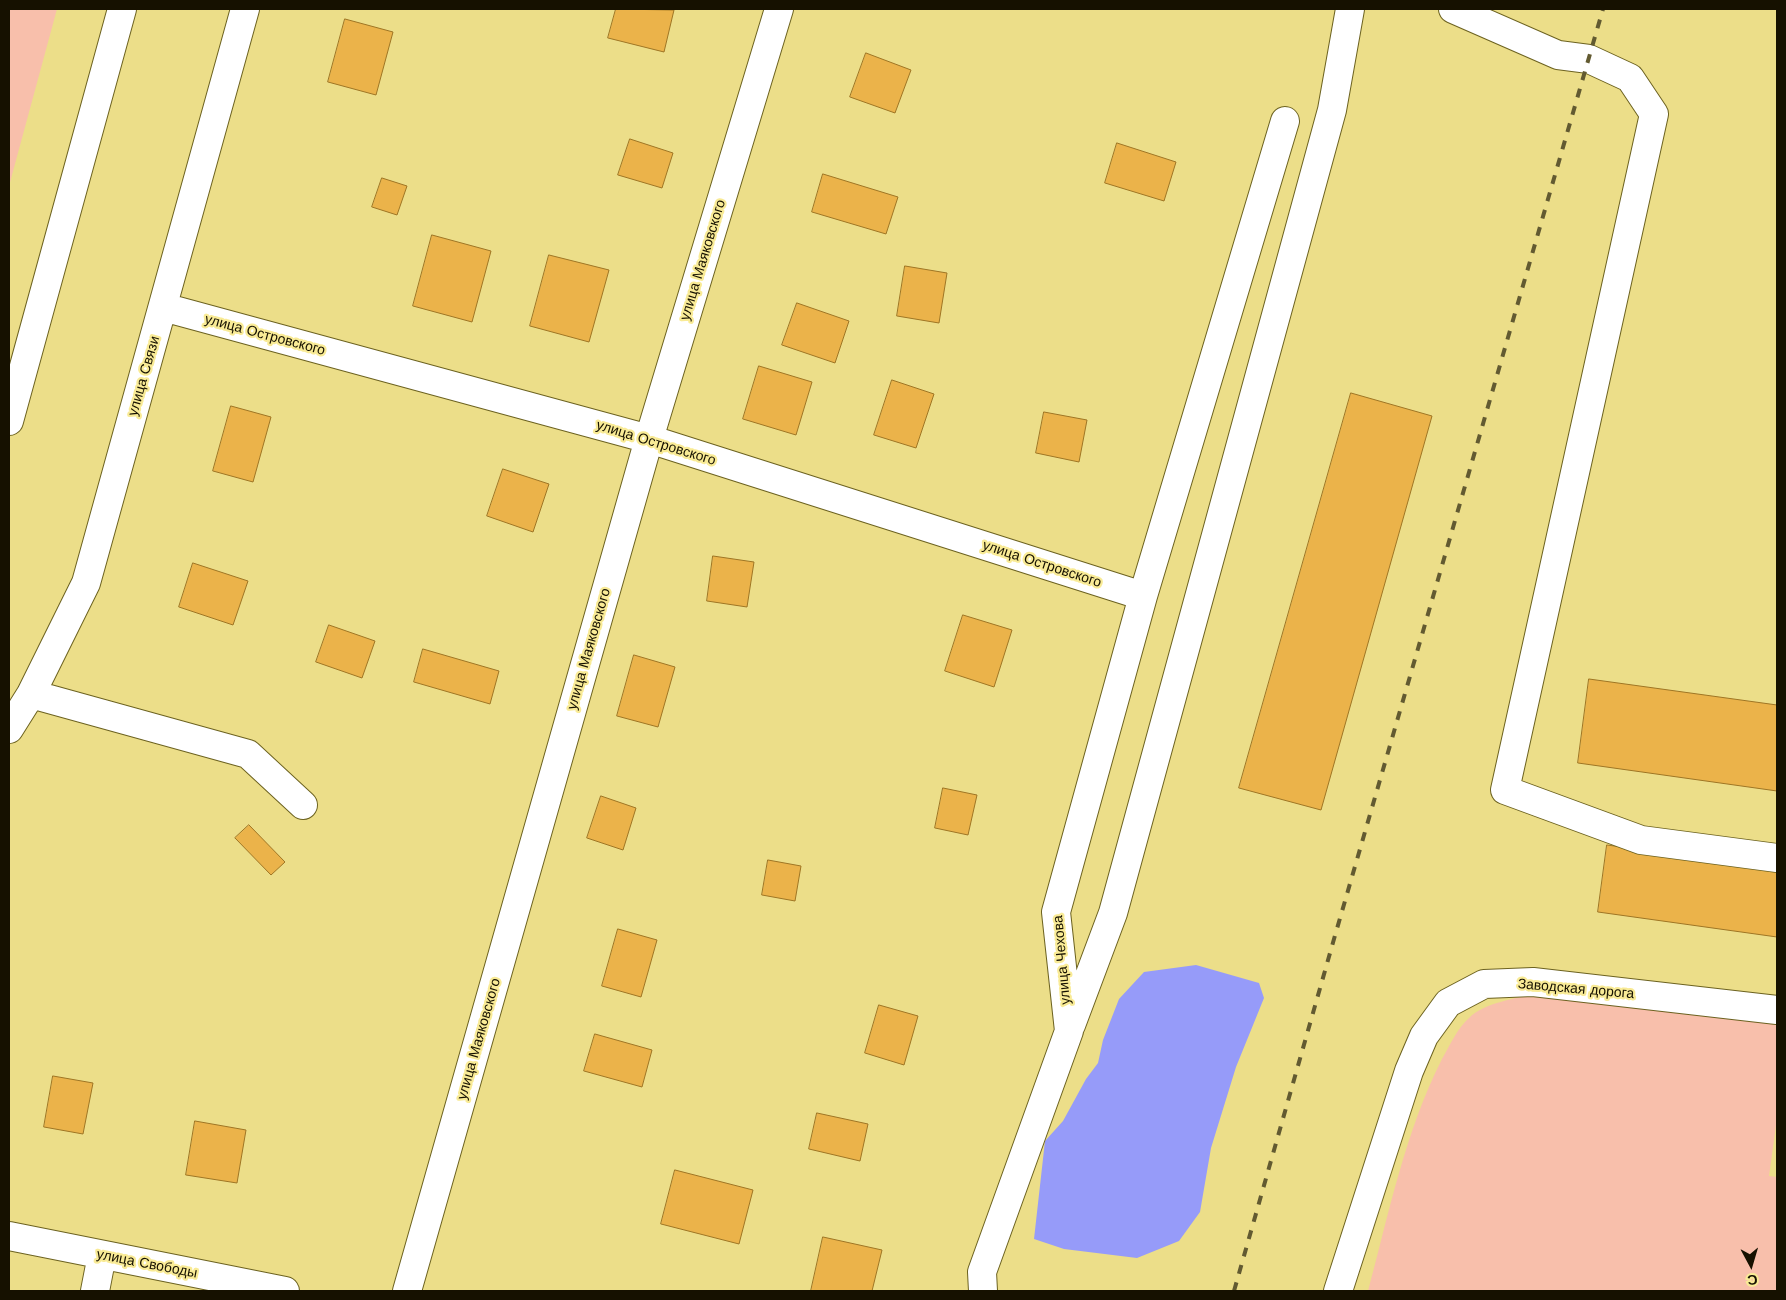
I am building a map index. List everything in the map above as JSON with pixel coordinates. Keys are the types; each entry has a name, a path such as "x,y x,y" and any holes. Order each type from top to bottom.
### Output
{"street":[{"path":"9,421 122,9"},
{"name":"улица Связи","path":"9,729 31,694 86,583 245,9"},
{"name":"улица Маяковского","path":"407,1291 649,439 778,9"},
{"path":"1069,1031 1115,903 1332,110 1350,9"},
{"path":"1453,9 1558,54 1589,59 1630,78 1654,114 1505,790 1640,840 1777,858"},
{"name":"улица Чехова","path":"983,1291 982,1272 1069,1031 1056,912 1143,596 1285,121"},
{"name":"улица Островского","path":"163,307 649,439 1143,596"},
{"path":"31,694 248,754 303,805"},
{"name":"Заводская дорога","path":"1338,1291 1409,1071 1424,1036 1448,1003 1484,984 1533,982 1777,1010"},
{"name":"улица Свободы","path":"9,1236 285,1291"},
{"path":"95,1291 102,1255"}],"shaded area":[{"path":"9,9 57,9 9,186"},
{"path":"1536,994 1777,1024 1777,1118 1769,1176 1777,1177 1777,1291 1368,1291 1408,1144 1429,1087 1451,1043 1469,1018 1483,1008"}],"water":[{"path":"1196,965 1259,983 1264,998 1236,1067 1211,1148 1200,1212 1179,1241 1137,1258 1064,1249 1034,1239 1045,1141 1063,1121 1086,1079 1098,1063 1103,1040 1119,999 1144,972"}],"building":[{"path":"616,9 674,10 664,52 608,38"},
{"path":"345,19 393,32 376,95 328,82"},
{"path":"866,53 911,70 895,113 850,97"},
{"path":"630,139 673,153 662,188 618,175"},
{"path":"1117,143 1176,162 1164,201 1105,183"},
{"path":"823,174 898,197 886,234 812,212"},
{"path":"382,178 407,186 397,215 372,207"},
{"path":"432,235 491,251 472,322 413,306"},
{"path":"549,255 609,270 589,342 530,326"},
{"path":"905,266 947,273 939,323 897,316"},
{"path":"797,303 849,321 835,363 782,345"},
{"path":"759,366 812,382 796,435 743,419"},
{"path":"892,380 934,394 916,448 874,435"},
{"path":"1351,393 1432,416 1321,810 1239,788"},
{"path":"231,406 271,417 253,482 213,471"},
{"path":"1044,412 1087,420 1079,462 1036,453"},
{"path":"503,469 549,484 533,532 487,516"},
{"path":"713,556 754,562 747,607 707,601"},
{"path":"193,563 248,581 233,625 179,607"},
{"path":"963,615 1012,630 994,687 945,671"},
{"path":"329,625 375,641 362,678 316,662"},
{"path":"423,649 499,671 490,704 414,682"},
{"path":"634,655 675,667 658,727 617,716"},
{"path":"1589,679 1777,705 1777,791 1578,763"},
{"path":"943,788 977,795 968,835 935,828"},
{"path":"601,796 636,808 623,850 587,838"},
{"path":"249,825 285,862 271,875 235,838"},
{"path":"1607,845 1777,868 1777,937 1598,912"},
{"path":"768,860 801,866 795,901 762,895"},
{"path":"618,929 657,940 641,997 602,986"},
{"path":"879,1005 918,1016 904,1065 865,1053"},
{"path":"595,1034 652,1050 642,1087 584,1071"},
{"path":"53,1076 93,1083 83,1134 44,1127"},
{"path":"817,1113 868,1124 860,1161 809,1149"},
{"path":"195,1121 246,1130 237,1183 186,1175"},
{"path":"675,1170 753,1190 739,1244 661,1224"},
{"path":"823,1237 882,1250 872,1291 811,1291"}],"railway":[{"path":"1234,1291 1603,9"}]}
